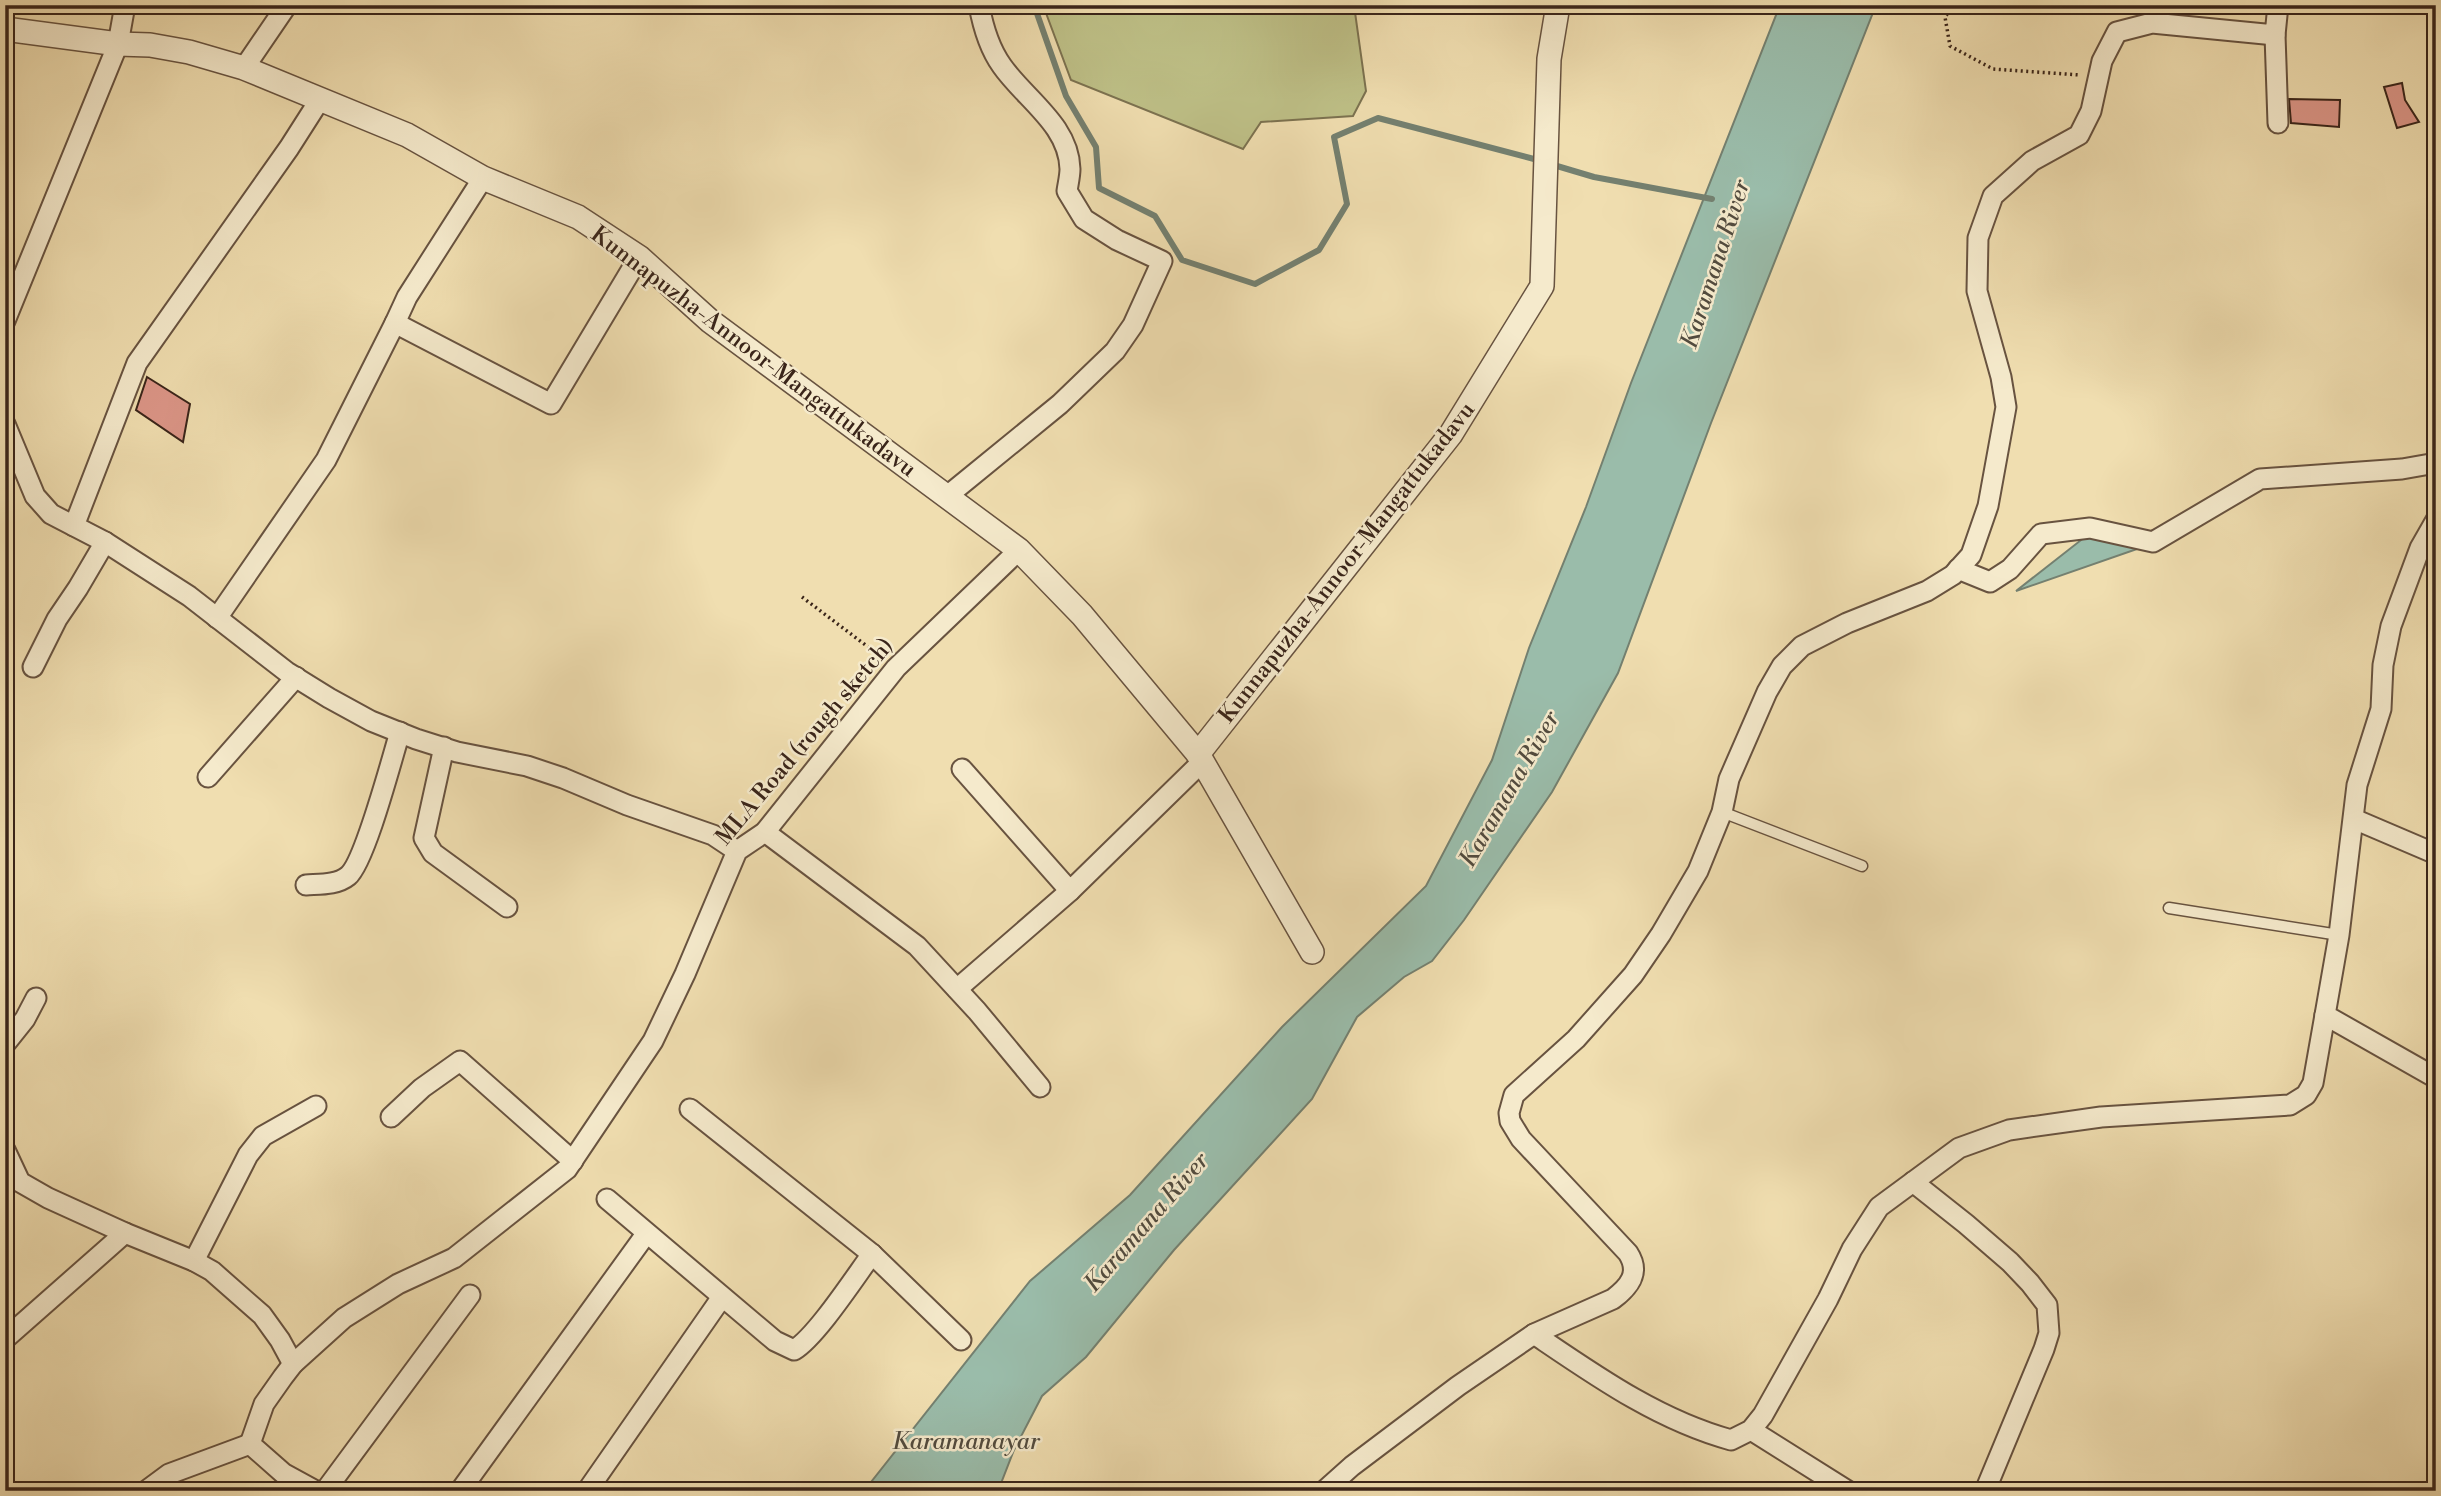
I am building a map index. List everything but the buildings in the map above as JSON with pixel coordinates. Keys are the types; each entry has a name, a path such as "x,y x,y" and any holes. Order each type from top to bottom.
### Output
{"street":[{"path":"5,321 118,44 125,5"},
{"path":"244,68 287,5"},
{"path":"946,497 1060,404 1115,351 1133,325 1162,261 1117,240 1084,219 1066,191 1070,169 1065,148 1055,126 1001,66 984,32 979,5"},
{"name":"Kunnapuzha-Annoor-Mangattukadavu","path":"1200,758 1451,434 1542,286 1549,59 1558,5"},
{"path":"2278,5 2275,35 2278,123"},
{"path":"1324,1491 1352,1466 1436,1402 1534,1334 1613,1299 1624,1291 1633,1278 1635,1270 1628,1253 1521,1139 1510,1121 1511,1101 1521,1087 1576,1039 1633,975 1661,934 1698,871 1722,812 1729,779 1782,666 1802,646 1847,623 1927,591 1958,569 1971,555 1988,506 2006,407 2001,377 1977,291 1978,238 1993,196 2032,161 2079,135 2091,111 2102,61 2117,32 2152,23 2275,35"},
{"name":"Kunnapuzha-Annoor-Mangattukadavu","path":"5,29 118,44 150,45 189,52 244,68 407,135 483,178 578,217 639,257 710,321 1019,550 1082,615 1200,758 1312,952"},
{"path":"74,526 137,363 289,148 319,101"},
{"path":"216,618 326,460 407,297 483,178"},
{"path":"395,323 551,404 639,257"},
{"path":"5,424 35,496 51,514 105,542 189,596 296,677 370,721 444,747 527,766 563,778 627,805 713,835 737,851"},
{"path":"1958,569 1990,582 2010,569 2040,534 2090,528 2152,542 2260,479 2402,469 2436,463"},
{"path":"1534,1334 1612,1387 1697,1430 1731,1440 1751,1430 1763,1415 1879,1207 1959,1148 2009,1130 2101,1117 2290,1105 2306,1095 2313,1083 2339,935 2357,785 2381,709 2383,665 2391,626 2420,548 2436,520"},
{"path":"33,667 57,619 105,542"},
{"name":"MLA Road (rough sketch)","path":"250,1444 264,1404 293,1364 344,1318 398,1283 454,1258 567,1169 653,1041 685,974 737,851 765,832 896,668 1019,550"},
{"path":"208,776 296,677"},
{"path":"306,885 332,884 349,875 364,849 400,732"},
{"path":"444,747 424,838 433,853 507,907"},
{"path":"957,989 1070,891 1200,758"},
{"path":"962,769 1070,891"},
{"path":"2354,819 2436,854"},
{"path":"765,832 917,946 1040,1087"},
{"path":"5,1044 26,1020 36,998"},
{"path":"2325,1016 2436,1077"},
{"path":"391,1117 422,1088 460,1061 573,1161"},
{"path":"194,1261 248,1155 263,1136 316,1106"},
{"path":"690,1110 872,1254 961,1340"},
{"path":"5,1150 20,1182 48,1198 212,1271 262,1315 293,1364"},
{"path":"1913,1182 2010,1262 2047,1306 2049,1333 2044,1349 1985,1491"},
{"path":"607,1199 775,1340 794,1350 800,1347 816,1328 872,1254"},
{"path":"5,1339 125,1233"},
{"path":"460,1491 646,1234"},
{"path":"325,1491 470,1295"},
{"path":"587,1491 722,1297"},
{"path":"1751,1430 1848,1491"},
{"path":"146,1491 169,1474 250,1444 283,1473 316,1491"},
{"path":"275,1491 283,1473"}],"lane":[{"path":"1722,812 1862,866"},
{"path":"2169,908 2339,935"}],"path":[{"path":"1954,5 1945,17 1950,46 1993,69 2097,76"},
{"path":"802,597 896,668"}],"green space":[{"path":"1043,5 1354,5 1366,91 1353,116 1261,122 1243,149 1071,80"}],"water":[{"name":"Karamanayar","path":"1780,5 1876,5 1711,423 1618,673 1552,792 1464,920 1432,961 1404,977 1357,1017 1312,1099 1174,1250 1086,1357 1042,1396 1014,1450 998,1491 864,1491 1030,1281 1130,1195 1282,1027 1426,886 1492,760 1529,648"},
{"path":"2090,533 2137,549 2016,591"}],"waterway":[{"path":"1034,5 1066,96 1096,147 1099,188 1155,216 1182,260 1255,284 1319,250 1347,204 1334,137 1378,118 1534,159"},
{"name":"Karamana River","path":"1557,166 1594,177 1712,199"}]}
